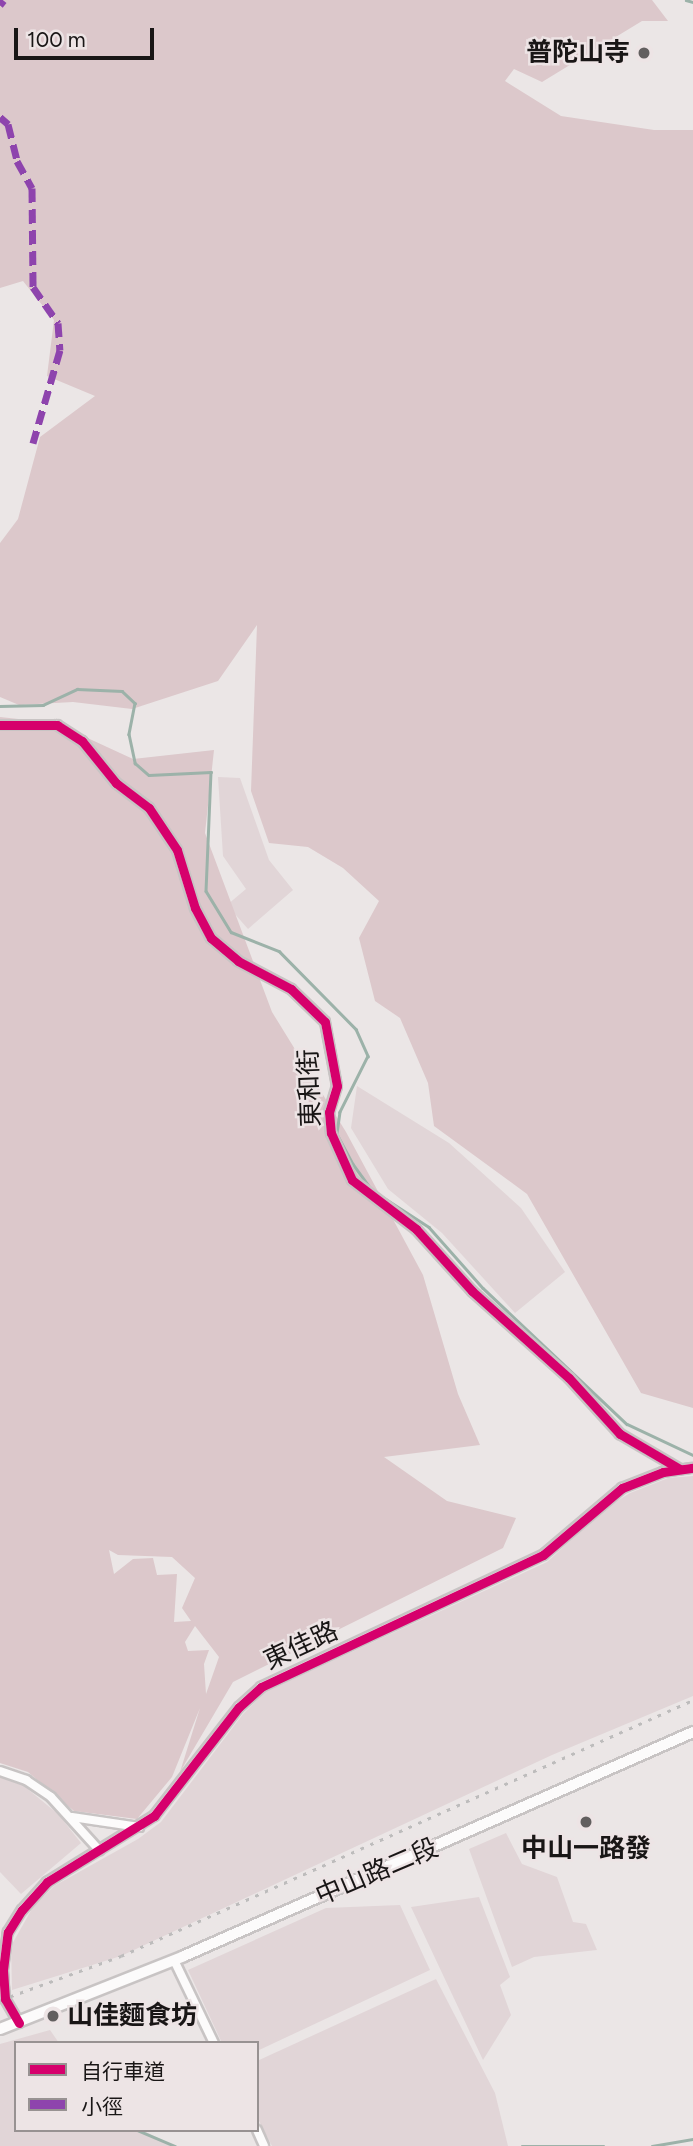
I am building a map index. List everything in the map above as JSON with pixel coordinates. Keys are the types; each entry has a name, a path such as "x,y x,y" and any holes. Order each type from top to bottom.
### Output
{"main road":[{"name":"中山路二段","path":"0,2029 174,1960 693,1732"}],"street":[{"name":"東和街","path":"0,725 57,725 82,741 116,783 149,808 177,850 195,908 211,938 238,961 291,989 325,1022 337,1086 329,1112 331,1133 352,1181 416,1229 472,1291 569,1378 620,1434 680,1469"},
{"name":"東佳路","path":"19,2023 5,1999 3,1970 8,1932 22,1910 47,1882 139,1828 154,1816 239,1707 261,1687 543,1555 622,1488 680,1469 693,1468"},
{"path":"0,1770 26,1780 72,1817 99,1850"},
{"path":"72,1817 139,1828"},
{"path":"174,1960 213,2041"}],"shaded area":[{"path":"0,0 652,0 668,21 642,21 542,82 514,69 505,81 561,116 654,130 693,130 693,1408 641,1393 527,1194 434,1126 428,1083 400,1018 375,1001 359,938 379,901 343,868 308,847 269,843 251,791 257,625 218,681 132,709 73,702 19,705 0,697 0,543 18,519 40,437 95,396 47,376 54,320 23,281 0,288"},
{"path":"0,717 55,723 133,759 214,750 205,833 272,1012 346,1132 423,1275 458,1394 480,1445 384,1457 447,1501 516,1518 503,1548 233,1682 180,1772 200,1708 172,1777 137,1819 74,1811 28,1772 0,1763","holes":["109,1550 118,1555 172,1557 195,1578 182,1608 191,1621 174,1622 177,1574 157,1575 153,1558 133,1559 114,1574","195,1626 219,1657 206,1694 204,1664 209,1650 188,1651 185,1642"]},
{"path":"218,777 240,778 269,860 293,890 248,929 227,905 246,889 223,856"},
{"path":"357,1086 449,1143 521,1208 565,1272 515,1313 442,1233 388,1189 351,1128"},
{"path":"693,1476 693,1696 552,1755 121,1956 12,1990 11,1946 33,1907 54,1886 138,1839 161,1822 243,1714 265,1692 547,1562 607,1507 630,1493 668,1478"},
{"path":"0,1775 19,1782 58,1814 81,1843 21,1894 0,1872"},
{"path":"506,1833 522,1864 557,1877 573,1922 586,1924 597,1950 534,1957 512,1967 469,1849"},
{"path":"479,1897 510,1977 500,1985 511,2015 483,2060 411,1907"},
{"path":"400,1905 430,1970 259,2050 259,2041 221,2041 188,1970 326,1908"},
{"path":"436,1979 495,2093 508,2146 272,2146 259,2121 259,2060"},
{"path":"50,2030 58,2041 14,2041 14,2132 146,2132 174,2146 0,2146 0,2044"}],"waterway":[{"path":"686,0 693,2"},
{"path":"0,706 43,705 77,689 122,691 135,703 129,734 135,763 149,775 211,772 206,891 231,932 279,951 356,1029 368,1056 340,1112 337,1134 353,1164 372,1190 429,1227 483,1288 627,1424 693,1455"},
{"path":"142,2132 175,2146"},
{"path":"652,2146 693,2139"},
{"path":"522,2146 604,2146"}],"railway":[{"path":"0,2000 121,1956 693,1700"}],"marked path":[{"path":"0,5 4,0"},
{"path":"0,117 8,124 17,161 32,188 33,287 58,323 60,350 33,443"}],"cycle path":[{"path":"0,725 57,725 82,741 116,783 149,808 177,850 195,908 211,938 238,961 291,989 325,1022 337,1086 329,1112 331,1133 352,1180 416,1229 472,1291 569,1378 620,1434 680,1469"},
{"path":"19,2023 5,1999 3,1970 8,1932 22,1910 47,1882 154,1816 239,1707 261,1687 543,1555 622,1488 663,1472 693,1468"}],"place":[{"name":"普陀山寺","path":"644,53"},
{"name":"中山一路發","path":"586,1822"},
{"name":"山佳麵食坊","path":"53,2016"}]}
